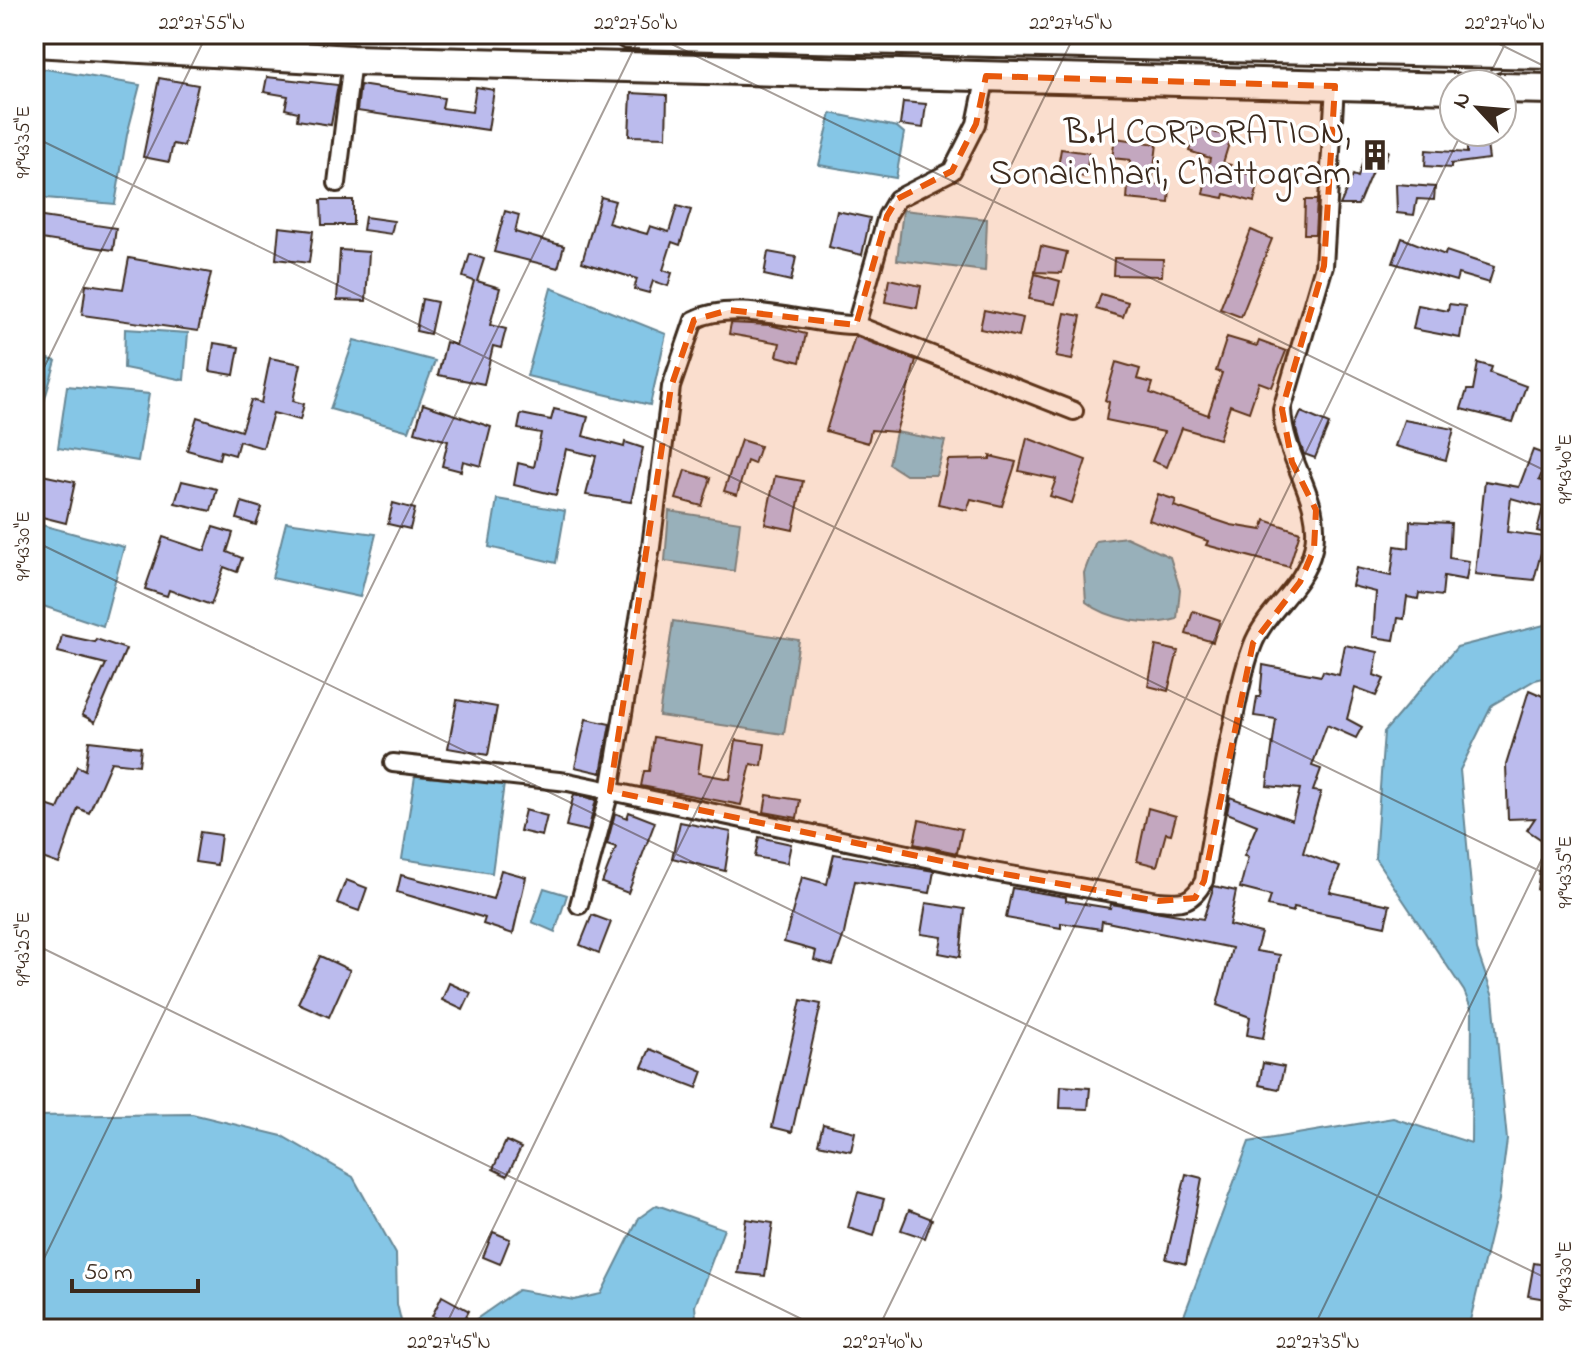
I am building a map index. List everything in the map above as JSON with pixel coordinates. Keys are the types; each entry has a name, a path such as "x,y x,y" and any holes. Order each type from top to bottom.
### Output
{"highway":[{"path":"628,34 1121,40 1552,54"},
{"path":"34,42 352,60 1438,88"},
{"path":"1518,88 1552,89"}],"street":[{"path":"337,183 352,60"},
{"path":"856,325 887,216 897,199 952,171 976,124 986,76"},
{"path":"393,763 527,777 610,791 993,872 1158,901 1183,903 1195,898 1204,881 1241,687 1253,643 1300,582 1314,549 1316,510 1292,462 1283,432 1282,409 1324,266 1335,86"},
{"path":"579,905 610,791 651,547 671,387 694,320 706,313 729,310 832,325 856,325 1074,411"}],"highlighted area":[{"path":"986,76 1335,86 1324,266 1282,409 1292,462 1316,510 1314,549 1300,582 1253,643 1204,881 1195,898 1158,901 993,872 610,791 671,387 694,320 729,310 856,325 887,216 897,199 952,171 976,124"}],"water":[{"path":"34,67 140,85 127,135 115,204 34,197"},
{"path":"831,113 897,127 904,133 896,178 819,165"},
{"path":"903,210 987,219 985,271 897,260"},
{"path":"551,288 666,334 650,405 527,376"},
{"path":"125,329 188,333 184,380 124,368"},
{"path":"354,340 435,361 409,431 330,409"},
{"path":"34,355 56,361 38,422 34,421"},
{"path":"67,386 149,394 138,461 58,448"},
{"path":"896,432 945,441 936,475 906,475 889,464"},
{"path":"497,499 565,511 556,563 489,547"},
{"path":"669,511 740,522 734,571 665,561"},
{"path":"286,522 376,534 360,597 272,578"},
{"path":"34,523 124,547 103,626 34,603"},
{"path":"1126,537 1170,557 1180,589 1177,619 1155,622 1130,620 1106,613 1086,602 1084,573 1096,541"},
{"path":"673,621 799,640 784,734 659,716"},
{"path":"1552,623 1552,676 1535,680 1492,705 1460,770 1477,950 1493,997 1507,1140 1499,1200 1468,1329 1179,1329 1249,1142 1393,1118 1471,1143 1472,1011 1464,991 1375,858 1384,732 1457,647"},
{"path":"415,776 504,784 492,873 402,859"},
{"path":"544,888 567,895 555,932 532,922"},
{"path":"192,1114 282,1136 353,1177 396,1254 397,1304 403,1329 34,1329 34,1116"},
{"path":"657,1205 724,1229 695,1306 697,1329 462,1329 518,1290 574,1300 601,1294 639,1218"}],"building":[{"path":"267,77 338,85 331,125 297,120 298,112 285,109 288,96 264,92"},
{"path":"159,78 198,85 184,146 173,144 169,162 143,157"},
{"path":"360,85 444,98 442,108 472,112 476,87 494,90 488,130 357,111"},
{"path":"631,93 667,95 666,137 629,136"},
{"path":"903,102 926,104 923,128 900,125"},
{"path":"1196,127 1231,137 1223,163 1231,165 1230,169 1260,177 1254,202 1225,194 1224,198 1203,194 1210,158 1189,151"},
{"path":"1115,138 1157,144 1152,184 1170,186 1169,203 1127,199 1130,160 1112,158"},
{"path":"1368,145 1388,151 1383,166 1375,164 1358,205 1340,205 1353,175 1358,177"},
{"path":"1467,148 1487,148 1489,159 1451,164 1451,168 1425,166 1426,150 1467,153"},
{"path":"1061,149 1089,153 1086,177 1057,173"},
{"path":"1396,184 1435,187 1434,200 1417,199 1414,215 1397,213"},
{"path":"601,197 615,201 608,223 647,234 650,226 669,232 677,206 691,210 680,245 672,242 663,270 672,273 668,286 653,281 649,293 634,289 637,279 582,262"},
{"path":"321,200 353,200 353,225 322,225"},
{"path":"1305,200 1317,200 1315,234 1304,234"},
{"path":"505,211 519,215 515,232 564,246 558,268 494,252"},
{"path":"837,211 870,218 862,255 829,247"},
{"path":"36,216 116,228 113,250 34,238"},
{"path":"365,217 394,221 391,234 363,230"},
{"path":"279,227 313,231 309,263 276,259"},
{"path":"1251,230 1272,239 1241,317 1220,309"},
{"path":"1402,238 1445,255 1446,251 1494,267 1489,283 1458,274 1456,281 1393,263"},
{"path":"1041,246 1067,252 1062,273 1035,272"},
{"path":"340,250 369,252 366,301 337,300"},
{"path":"768,252 796,257 791,281 764,275"},
{"path":"470,254 484,259 477,281 500,288 490,325 506,329 501,348 493,346 484,384 438,375 446,342 456,345 474,281 463,277"},
{"path":"129,258 211,273 198,331 82,315 86,284 123,289"},
{"path":"1114,258 1163,259 1162,276 1113,275"},
{"path":"1035,274 1060,281 1055,304 1029,299"},
{"path":"889,279 921,286 917,308 885,302"},
{"path":"1101,294 1128,302 1123,317 1096,309"},
{"path":"422,299 437,302 430,334 416,331"},
{"path":"1449,304 1465,306 1460,338 1413,329 1418,305 1448,311"},
{"path":"984,310 1023,318 1019,337 980,329"},
{"path":"1065,313 1081,316 1072,360 1056,357"},
{"path":"731,323 770,325 806,334 800,362 777,356 780,343 729,334"},
{"path":"855,336 916,360 896,432 871,430 868,443 826,431"},
{"path":"1227,337 1257,346 1259,341 1286,351 1272,387 1259,382 1249,412 1230,405 1219,439 1182,428 1167,467 1152,461 1164,432 1106,420 1109,402 1105,400 1116,362 1140,369 1137,379 1153,383 1150,393 1208,415 1222,373 1216,371"},
{"path":"214,343 239,347 234,375 210,371"},
{"path":"270,358 301,364 293,401 304,404 300,420 273,413 263,448 239,441 235,455 221,451 219,459 187,450 197,417 241,431 251,400 261,403"},
{"path":"1478,363 1492,367 1490,373 1526,386 1513,422 1461,409 1467,390 1473,390"},
{"path":"423,404 491,427 481,466 463,461 461,471 442,466 448,441 415,432"},
{"path":"554,409 588,417 583,436 624,447 625,442 643,448 631,502 586,495 596,456 566,449 556,495 514,485 518,463 534,467 541,433 518,429 521,414 551,420"},
{"path":"1301,412 1329,424 1315,458 1304,454 1300,443 1295,426"},
{"path":"1404,420 1454,429 1446,460 1395,446"},
{"path":"1027,438 1086,460 1072,503 1050,496 1056,479 1019,471"},
{"path":"741,440 760,446 754,464 747,461 737,495 724,491"},
{"path":"1533,450 1549,456 1539,480 1552,484 1552,535 1537,531 1543,507 1511,498 1507,532 1545,537 1534,580 1475,574 1485,481 1519,487"},
{"path":"990,456 1016,462 1002,506 971,499 967,510 938,504 948,460 990,459"},
{"path":"685,470 711,478 702,506 676,499"},
{"path":"42,475 75,482 66,523 34,515"},
{"path":"775,476 803,481 793,530 765,524"},
{"path":"182,481 217,489 211,511 175,503"},
{"path":"1158,494 1176,500 1174,506 1231,525 1262,530 1265,520 1300,532 1289,567 1206,545 1208,541 1149,520"},
{"path":"242,502 262,508 256,525 237,519"},
{"path":"393,503 415,509 410,529 388,524"},
{"path":"1410,521 1451,523 1449,558 1469,561 1466,580 1444,576 1442,596 1419,593 1418,599 1407,597 1404,619 1398,618 1394,640 1373,637 1376,592 1352,586 1356,568 1391,576 1395,546 1409,548"},
{"path":"213,527 233,533 227,552 242,558 237,572 224,567 211,605 169,590 167,596 145,589 163,537 205,551"},
{"path":"1193,611 1220,620 1213,642 1186,634"},
{"path":"62,635 95,642 96,639 126,649 95,722 82,715 106,664 58,652"},
{"path":"1345,645 1378,652 1374,675 1384,679 1376,696 1355,688 1347,719 1362,727 1356,738 1327,725 1312,766 1321,769 1313,791 1321,792 1303,853 1340,867 1330,892 1390,905 1385,926 1294,907 1293,912 1268,906 1271,896 1240,888 1248,857 1244,856 1257,825 1227,813 1230,797 1292,820 1300,789 1267,786 1276,719 1254,716 1257,697 1260,697 1263,665 1321,676 1323,671 1339,675"},
{"path":"1156,646 1178,651 1168,691 1148,686"},
{"path":"1529,690 1552,700 1552,729 1546,750 1552,791 1545,792 1552,824 1542,840 1527,830 1535,818 1508,819 1506,765"},
{"path":"457,700 497,707 488,755 448,748"},
{"path":"586,719 610,724 601,773 575,767"},
{"path":"654,737 702,745 698,773 730,779 736,740 765,744 762,766 751,764 741,805 641,786 644,771 649,771"},
{"path":"89,741 141,747 139,765 111,762 89,813 78,808 59,864 34,855 34,840 46,805 58,809 77,766 85,770"},
{"path":"574,794 596,800 588,831 566,826"},
{"path":"767,795 800,800 797,818 764,812"},
{"path":"1148,808 1176,816 1171,834 1166,833 1157,866 1137,861"},
{"path":"525,810 547,816 542,836 520,831"},
{"path":"629,812 655,822 628,893 602,883 616,847 607,844 615,813 627,818"},
{"path":"919,820 962,829 957,853 914,844"},
{"path":"680,822 731,832 725,871 672,858"},
{"path":"200,832 221,835 217,865 195,862"},
{"path":"759,837 791,844 787,863 755,857"},
{"path":"1544,842 1552,843 1552,892 1537,890"},
{"path":"834,854 934,871 930,893 855,881 844,934 833,965 814,960 816,951 784,942 802,877 827,884"},
{"path":"501,870 526,877 513,934 483,924 485,918 397,892 401,875 493,899"},
{"path":"346,880 367,888 359,911 337,903"},
{"path":"1214,886 1236,891 1229,925 1261,933 1256,951 1280,955 1263,1038 1247,1035 1250,1017 1217,1005 1232,948 1102,921 1101,929 1061,923 1061,928 1006,918 1012,888 1066,897 1066,901 1110,908 1111,904 1203,919"},
{"path":"926,903 965,909 960,957 939,953 942,937 921,934"},
{"path":"592,915 611,922 599,953 580,945"},
{"path":"320,956 350,970 329,1017 298,1003"},
{"path":"449,983 471,993 463,1010 442,1000"},
{"path":"801,1000 821,1004 792,1132 772,1127"},
{"path":"650,1049 703,1071 697,1088 642,1067"},
{"path":"1263,1063 1284,1067 1279,1089 1259,1085"},
{"path":"1061,1086 1090,1088 1088,1109 1060,1108"},
{"path":"823,1124 855,1132 851,1151 818,1144"},
{"path":"506,1141 521,1148 507,1176 493,1169"},
{"path":"1186,1174 1202,1178 1186,1264 1166,1259"},
{"path":"858,1192 884,1199 874,1236 848,1228"},
{"path":"909,1210 932,1219 925,1238 901,1230"},
{"path":"746,1219 773,1223 765,1276 738,1273"},
{"path":"493,1232 510,1239 500,1264 483,1257"},
{"path":"1534,1263 1552,1266 1552,1300 1528,1296"},
{"path":"442,1296 469,1311 459,1329 432,1316"}],"place":[{"name":"B.H CORPORATION, Sonaichhari, Chattogram","path":"1375,155"}]}
